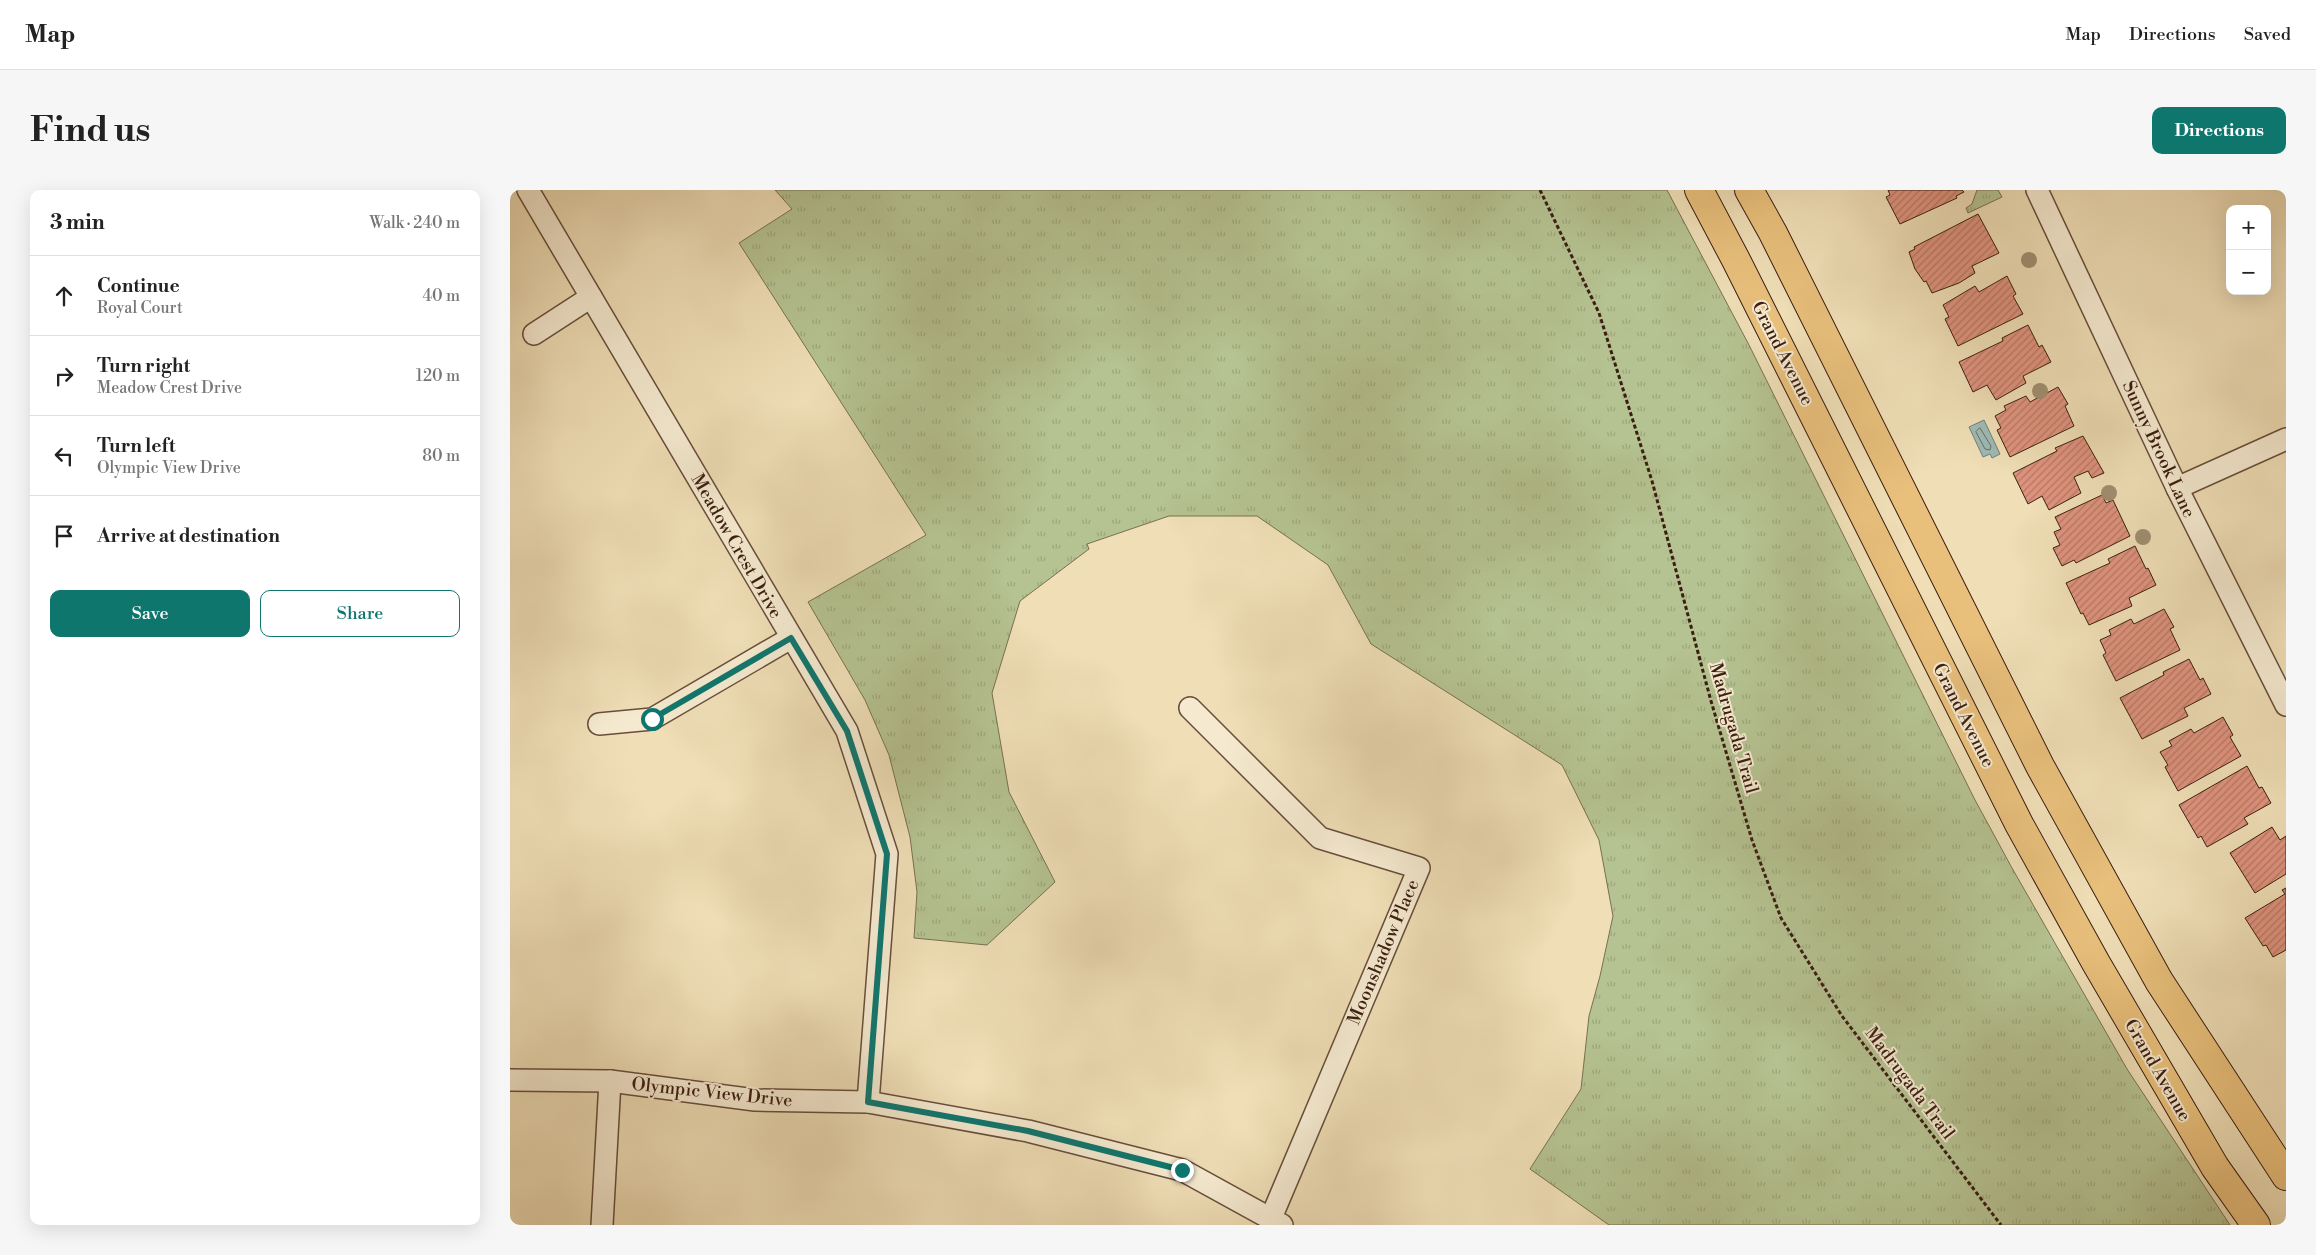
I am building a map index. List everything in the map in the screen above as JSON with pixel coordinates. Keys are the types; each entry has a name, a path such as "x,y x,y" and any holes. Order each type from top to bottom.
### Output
{"main road":[{"name":"Grand Avenue","path":"1699,190 2019,824 2096,964 2215,1167 2256,1225"},
{"path":"1749,190 1777,241 2040,766 2158,981 2286,1176"}],"street":[{"name":"Meadow Crest Drive","path":"528,190 847,731 887,854 868,1102"},
{"name":"Sunny Brook Lane","path":"2037,190 2177,488 2286,705"},
{"path":"534,334 591,297"},
{"path":"2177,488 2286,439"},
{"path":"599,724 652,719 791,638"},
{"name":"Moonshadow Place","path":"1190,708 1320,838 1419,868 1277,1221"},
{"name":"Olympic View Drive","path":"510,1080 610,1081 756,1100 868,1102 1028,1131 1182,1170 1277,1221"},
{"path":"602,1225 610,1081"}],"path":[{"name":"Madrugada Trail","path":"1540,190 1599,313 1652,481 1711,700 1752,840 1781,918 1842,1016 2001,1225"}],"green space":[{"path":"775,190 1667,190 1749,345 1975,800 2127,1069 2230,1225 1609,1225 1530,1169 1581,1089 1589,1016 1613,916 1599,840 1562,765 1371,644 1328,565 1257,516 1169,516 1087,544 1089,549 1020,601 992,693 1009,792 1055,882 987,945 914,938 917,892 910,837 889,755 865,700 808,602 926,535 739,243 792,209"},
{"path":"1977,190 1998,190 2002,197 1968,213 1966,208 1972,204"}],"water":[{"path":"1984,420 2000,454 1992,458 1990,454 1983,457 1969,427"}],"building":[{"path":"1888,190 1962,190 1964,192 1956,196 1957,198 1900,224 1886,197 1890,195"},
{"path":"1978,214 1999,253 1972,266 1975,273 1959,283 1932,293 1926,281 1924,282 1915,269 1909,252 1915,249 1914,247"},
{"path":"2007,276 2016,294 2013,296 2023,314 1958,346 1945,319 1949,317 1943,305 1975,286 1979,292"},
{"path":"2028,325 2039,347 2042,345 2051,362 2023,376 2026,383 1996,400 1987,385 1973,392 1959,362 2003,341 2002,338"},
{"path":"2058,387 2068,404 2065,406 2074,426 2010,457 1997,430 2001,428 1995,416 2006,410 2004,406 2026,396 2030,402"},
{"path":"2083,436 2104,473 2092,478 2088,471 2074,477 2081,493 2049,510 2042,496 2028,504 2013,473 2057,451 2055,448"},
{"path":"2102,495 2106,503 2113,500 2130,536 2076,563 2074,560 2062,566 2053,548 2060,545 2054,532 2061,529 2055,517"},
{"path":"2135,546 2156,585 2129,598 2132,606 2089,625 2083,613 2081,614 2066,583 2110,563 2108,559"},
{"path":"2164,609 2174,627 2170,629 2180,650 2116,681 2103,655 2106,653 2100,640 2111,635 2109,630 2131,619 2134,624"},
{"path":"2189,659 2200,680 2203,678 2211,694 2184,708 2188,716 2142,739 2120,698 2164,675 2163,672"},
{"path":"2223,717 2233,735 2230,737 2241,756 2178,791 2165,767 2168,765 2160,752 2172,746 2169,741 2191,729 2194,733"},
{"path":"2247,766 2259,788 2262,787 2271,803 2244,818 2248,824 2207,847 2201,836 2198,838 2179,805"},
{"path":"2272,827 2280,840 2286,836 2286,874 2255,893 2230,853"},
{"path":"2286,888 2286,950 2273,957 2266,945 2263,946 2245,918 2285,894 2282,890"}],"route":[{"path":"652,719 791,638 847,731 887,854 868,1102 1028,1131 1182,1170"}]}
